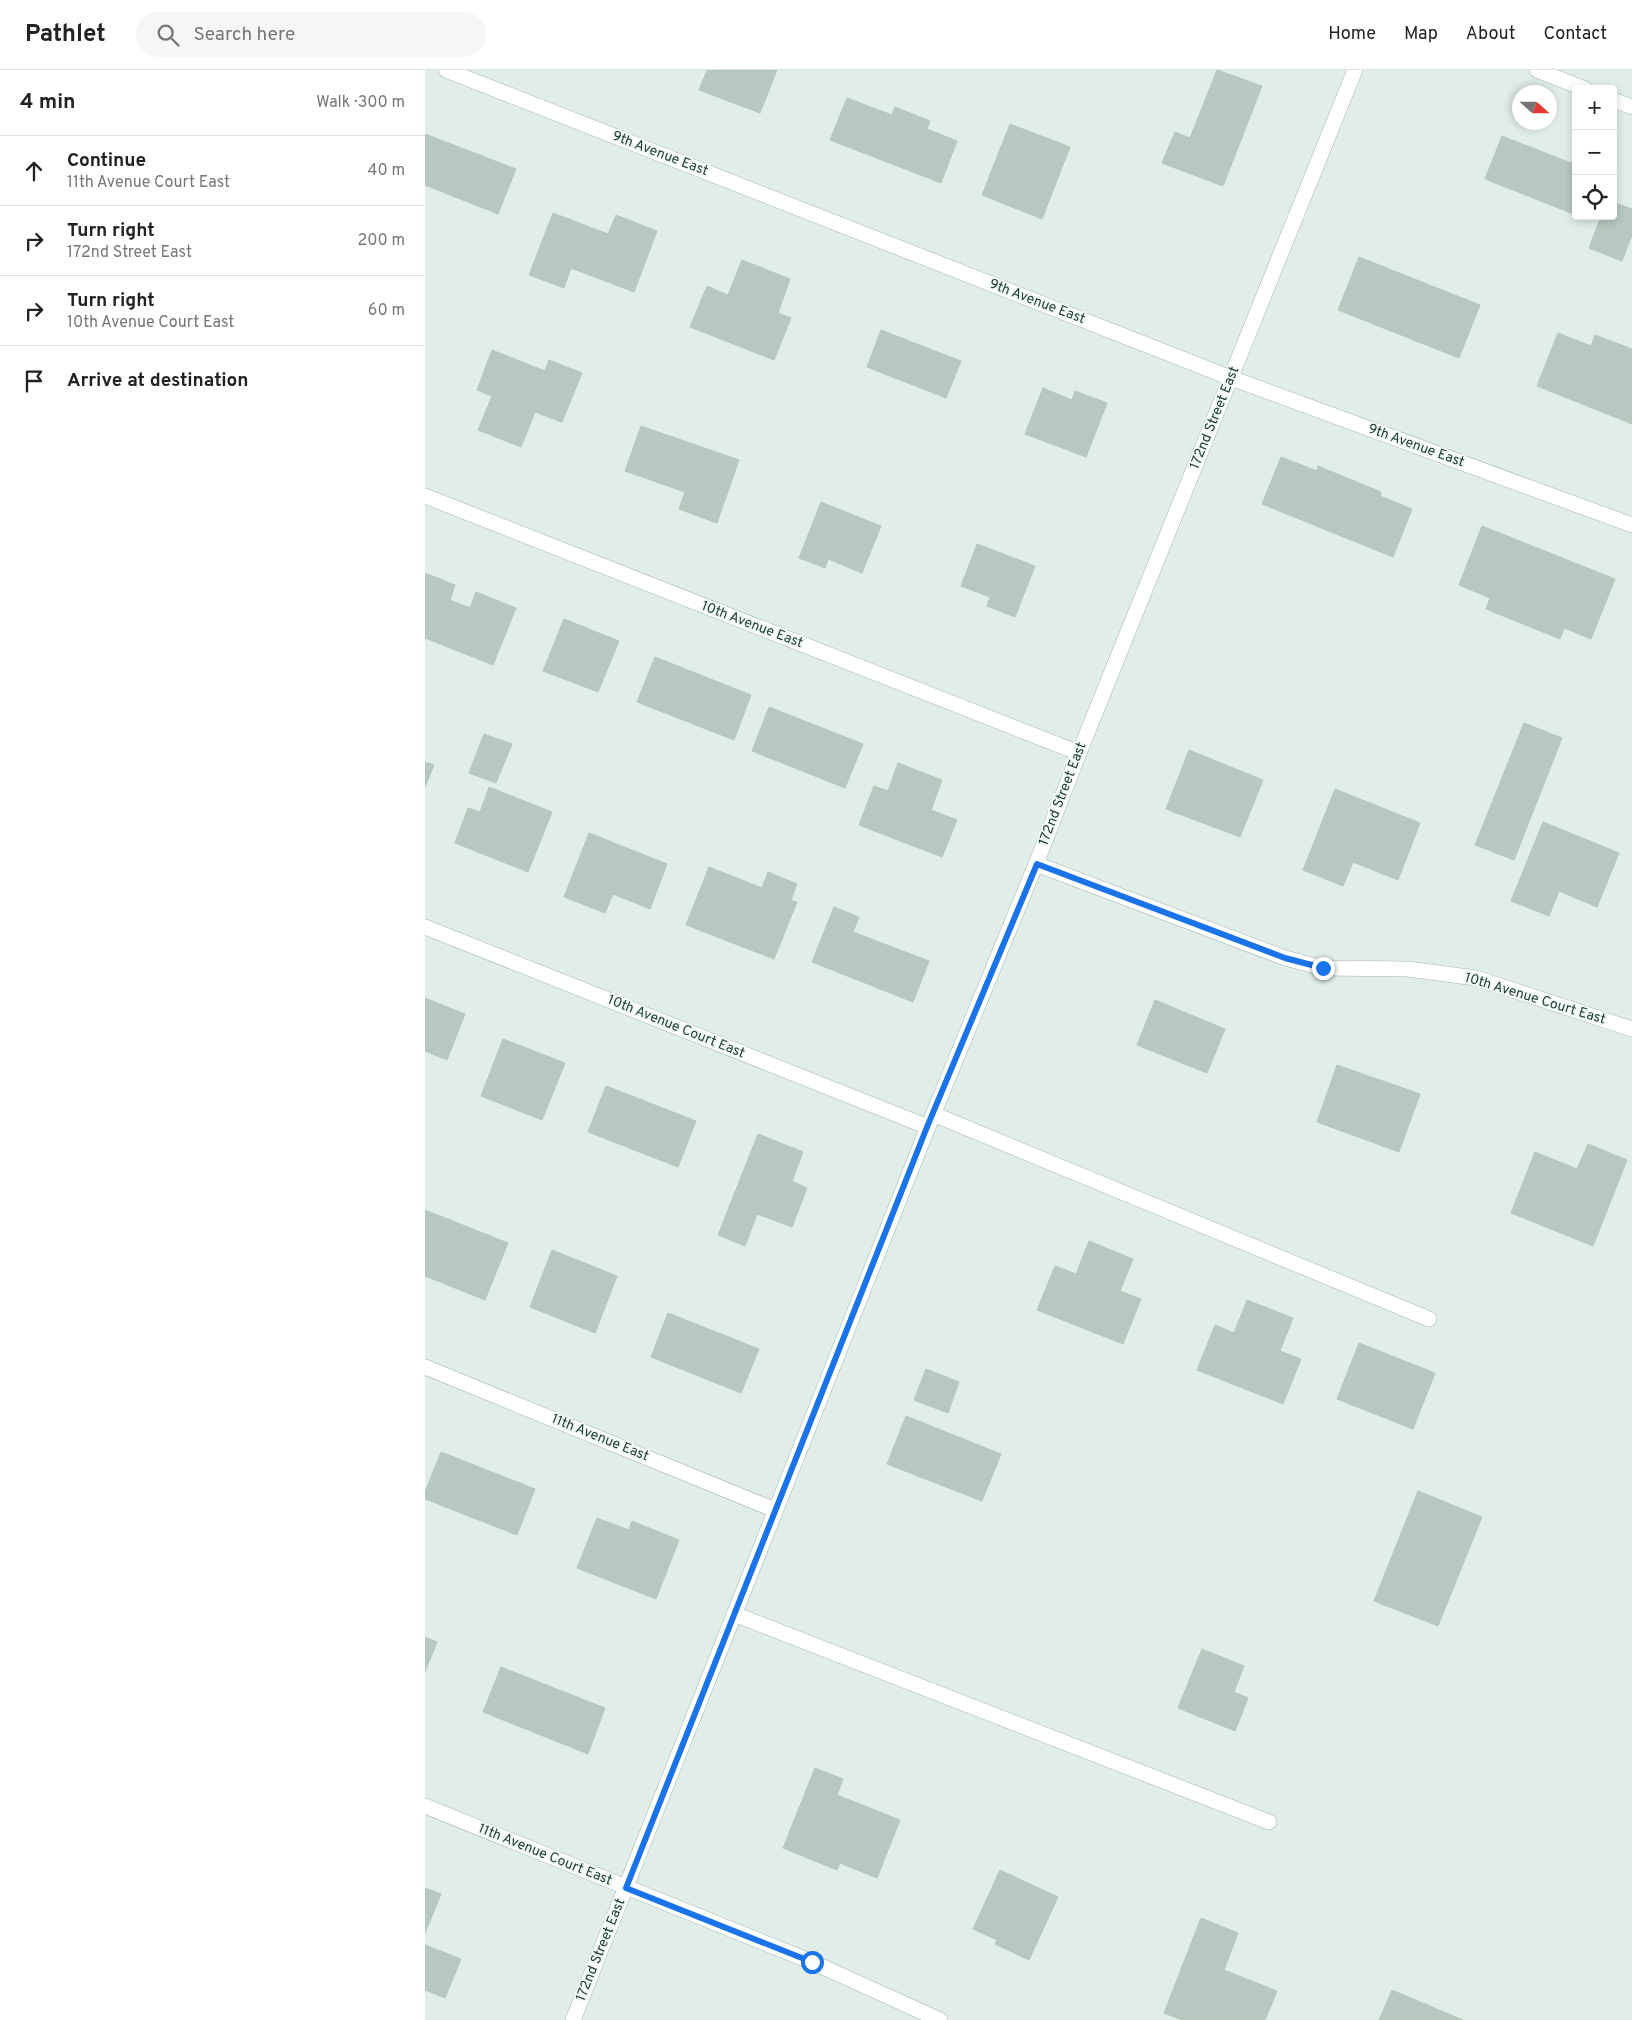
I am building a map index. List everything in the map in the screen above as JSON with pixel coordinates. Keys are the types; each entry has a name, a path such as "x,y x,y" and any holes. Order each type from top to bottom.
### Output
{"street":[{"name":"9th Avenue East","path":"446,70 1231,378 1632,525"},
{"name":"172nd Street East","path":"573,2020 930,1121 1037,864 1079,753 1355,70"},
{"path":"1537,70 1575,85"},
{"path":"1617,101 1632,107"},
{"name":"10th Avenue East","path":"425,496 1079,753"},
{"name":"10th Avenue Court East","path":"1037,864 1285,958 1323,968 1408,969 1476,978 1632,1029"},
{"name":"10th Avenue Court East","path":"425,927 930,1121 1429,1319"},
{"name":"11th Avenue East","path":"425,1367 775,1510"},
{"path":"734,1614 1269,1822"},
{"name":"11th Avenue Court East","path":"425,1806 812,1962 940,2020"}],"building":[{"path":"707,70 777,70 760,113 699,90"},
{"path":"1217,70 1262,86 1223,186 1162,163 1175,132 1190,138"},
{"path":"847,98 892,115 895,107 930,121 927,129 957,141 941,183 830,140"},
{"path":"1010,124 1070,147 1042,219 982,195"},
{"path":"425,134 516,169 498,214 425,185"},
{"path":"1502,136 1572,163 1572,213 1485,179"},
{"path":"1617,203 1632,209 1632,235 1622,261 1589,248 1600,220 1617,220"},
{"path":"553,213 608,234 616,215 657,231 634,292 571,268 564,288 529,275"},
{"path":"1359,257 1480,305 1459,358 1338,310"},
{"path":"742,260 790,279 778,313 791,318 774,360 690,327 707,286 728,295"},
{"path":"881,330 961,361 946,398 867,367"},
{"path":"1558,333 1591,346 1595,335 1632,349 1632,424 1537,386"},
{"path":"492,350 545,371 549,360 582,373 562,422 535,412 521,447 478,430 492,396 477,390"},
{"path":"1043,388 1072,400 1075,391 1107,403 1086,457 1025,434"},
{"path":"641,426 739,460 717,523 679,509 685,492 625,471"},
{"path":"1281,457 1317,471 1318,466 1381,492 1380,496 1412,509 1393,557 1262,504"},
{"path":"821,502 881,526 862,573 828,559 825,568 799,558"},
{"path":"1482,526 1615,579 1591,639 1564,628 1560,639 1486,609 1490,598 1459,585"},
{"path":"977,544 1035,566 1015,617 987,606 990,597 961,586"},
{"path":"425,573 455,585 450,600 470,608 476,592 516,608 493,665 425,638"},
{"path":"564,619 619,641 598,692 543,671"},
{"path":"655,657 751,695 734,740 637,702"},
{"path":"769,707 863,744 845,788 752,751"},
{"path":"1524,723 1562,738 1514,860 1475,845"},
{"path":"484,734 512,744 496,783 469,773"},
{"path":"1189,750 1263,780 1240,837 1166,809"},
{"path":"425,762 434,765 425,787"},
{"path":"898,763 942,780 931,810 957,820 942,857 859,825 874,786 888,791"},
{"path":"489,787 552,812 528,872 455,843 468,808 480,812"},
{"path":"1335,789 1420,823 1398,880 1353,862 1343,886 1303,870"},
{"path":"1543,822 1619,853 1597,907 1559,891 1549,916 1511,901"},
{"path":"589,833 667,864 650,909 613,894 605,913 564,897"},
{"path":"709,867 762,888 768,872 797,884 791,900 797,902 774,959 686,925"},
{"path":"834,907 859,917 853,932 929,961 913,1002 812,962"},
{"path":"425,998 465,1014 447,1060 425,1051"},
{"path":"1155,1000 1225,1029 1207,1073 1137,1045"},
{"path":"503,1039 565,1063 542,1120 481,1096"},
{"path":"1337,1065 1420,1094 1399,1152 1317,1122"},
{"path":"606,1086 696,1121 678,1167 588,1132"},
{"path":"758,1134 803,1152 792,1181 807,1188 792,1227 757,1214 745,1246 718,1235"},
{"path":"1588,1144 1627,1160 1593,1246 1511,1213 1535,1152 1577,1169"},
{"path":"425,1210 508,1243 485,1300 425,1276"},
{"path":"1089,1241 1133,1259 1120,1291 1141,1299 1123,1344 1037,1310 1055,1266 1076,1274"},
{"path":"552,1250 617,1276 595,1333 530,1307"},
{"path":"1247,1300 1293,1318 1280,1351 1301,1359 1283,1404 1197,1370 1215,1325 1234,1333"},
{"path":"668,1313 759,1349 741,1393 651,1357"},
{"path":"1359,1343 1435,1373 1413,1429 1337,1399"},
{"path":"926,1369 959,1382 948,1413 914,1400"},
{"path":"906,1416 1001,1454 982,1501 887,1464"},
{"path":"441,1452 535,1489 517,1535 425,1499 425,1492"},
{"path":"1418,1491 1482,1517 1438,1626 1374,1601"},
{"path":"597,1518 629,1530 632,1521 679,1540 656,1599 577,1568"},
{"path":"425,1637 437,1642 425,1672"},
{"path":"1202,1649 1244,1666 1234,1692 1248,1698 1235,1731 1178,1708"},
{"path":"501,1667 605,1708 588,1754 483,1712"},
{"path":"815,1768 843,1779 837,1795 900,1820 877,1878 840,1863 837,1870 783,1848"},
{"path":"1000,1870 1058,1897 1029,1960 995,1944 997,1940 973,1929"},
{"path":"425,1888 441,1894 425,1933"},
{"path":"1201,1918 1238,1933 1224,1970 1277,1991 1265,2020 1182,2020 1164,2013"},
{"path":"425,1945 461,1959 445,1998 425,1990"},
{"path":"1392,1990 1463,2020 1379,2020"}],"route":[{"path":"812,1962 626,1888 927,1127 1037,864 1285,958 1323,968"}]}
